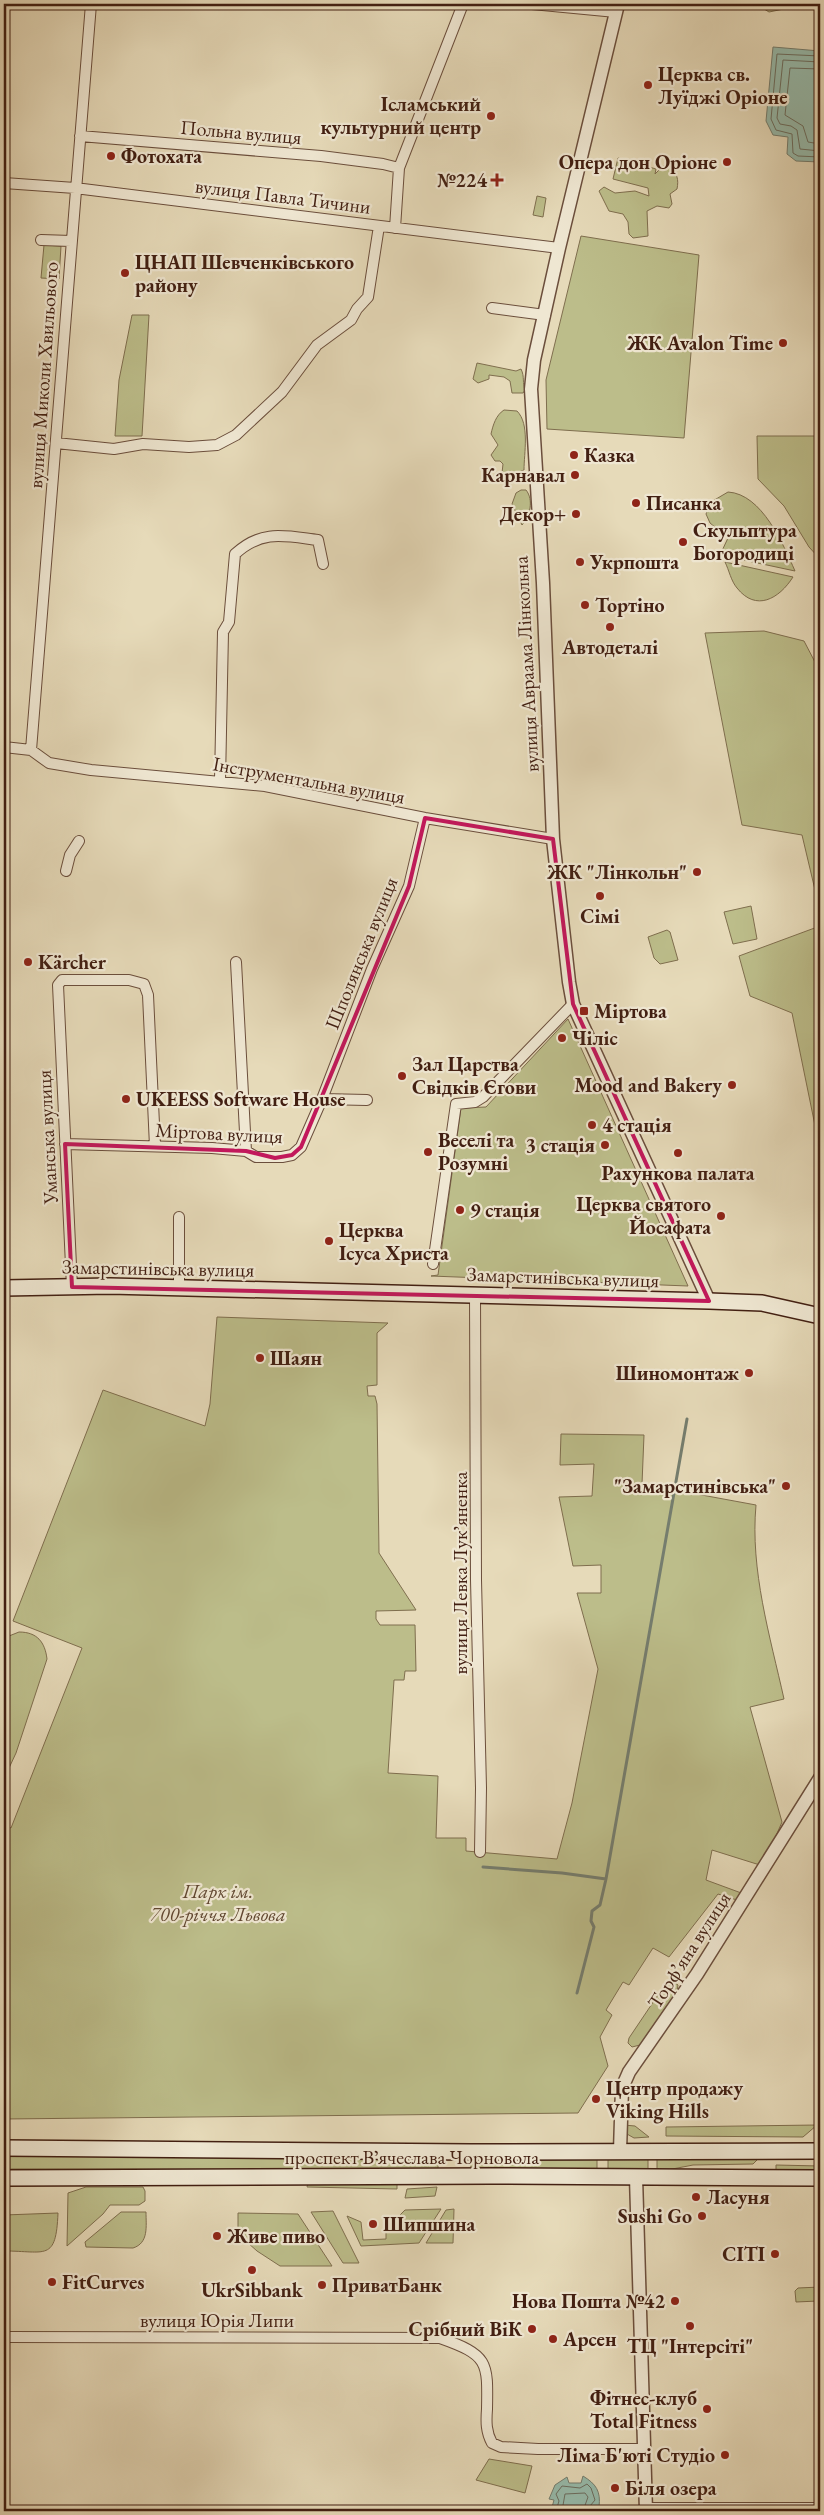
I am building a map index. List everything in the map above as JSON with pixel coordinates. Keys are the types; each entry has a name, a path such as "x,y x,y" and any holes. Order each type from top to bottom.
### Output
{"main road":[{"name":"Замарстинівська вулиця","path":"4,1288 179,1287 428,1291 762,1304 820,1316"},
{"name":"проспект Вʼячеслава Чорновола","path":"4,2148 470,2152 820,2150"},
{"path":"766,2177 767,2150"},
{"path":"467,2176 464,2166 470,2152"},
{"name":"проспект Вʼячеслава Чорновола","path":"4,2178 467,2176 820,2178"}],"street":[{"name":"вулиця Миколи Хвильового","path":"31,750 91,4"},
{"path":"395,228 399,168 463,4"},
{"path":"532,4 617,8"},
{"name":"вулиця Авраама Лінкольна","path":"617,8 559,248 534,360 531,389 543,583 553,839 573,1004 709,1301"},
{"name":"Польна вулиця","path":"80,136 311,156 383,164 399,168"},
{"name":"вулиця Павла Тичини","path":"4,183 75,188 559,248"},
{"path":"56,443 114,449 143,444 189,447 217,446 236,435 282,392 317,345 351,320 357,309 368,297 380,226"},
{"path":"41,240 71,242"},
{"path":"492,308 545,315"},
{"path":"220,781 223,632 229,622 235,554 248,542 275,535 318,540 323,564"},
{"name":"Інструментальна вулиця","path":"4,747 31,750 49,763 91,770 265,786 425,818 553,839"},
{"name":"Шполянська вулиця","path":"322,1099 372,970 409,886 425,818"},
{"path":"66,871 70,855 80,842"},
{"path":"236,962 246,1150"},
{"name":"Уманська вулиця","path":"72,1287 58,985 62,980 129,980 144,984 148,995 155,1146"},
{"path":"433,1264 456,1104 474,1102 483,1097 573,1004"},
{"path":"322,1099 367,1100"},
{"name":"Міртова вулиця","path":"65,1144 246,1150 252,1155 266,1157 292,1154 301,1147 322,1099"},
{"path":"179,1217 179,1287"},
{"name":"вулиця Левка Лукʼяненка","path":"475,1294 476,1580 481,1788 480,1852"},
{"name":"Торфʼяна вулиця","path":"620,2151 622,2088 629,2072 697,1974 820,1778"},
{"path":"636,2178 646,2509 820,2508"},
{"name":"вулиця Юрія Липи","path":"4,2337 440,2338 476,2354 483,2363 488,2375 487,2434 492,2444 501,2447 538,2449 644,2449"}],"highlighted area":[{"path":"425,818 553,839 573,1004 709,1301 72,1287 65,1144 246,1151 275,1158 292,1155 301,1147 409,886"}],"green space":[{"path":"756,4 820,4 803,5 769,12"},
{"path":"618,158 656,169 655,174 663,166 670,166 677,177 677,189 670,194 672,204 669,208 657,206 647,211 648,236 633,238 629,234 628,222 623,214 609,211 599,191 604,187 615,193 635,191 649,196 648,188 613,179"},
{"path":"537,196 546,198 543,217 533,215"},
{"path":"581,236 699,255 684,438 547,429 546,380"},
{"path":"44,245 61,246 59,279 41,278"},
{"path":"132,315 149,315 142,436 115,436 119,380"},
{"path":"477,363 516,371 521,369 525,390 523,393 512,393 510,381 504,377 489,375 489,379 478,383 473,379"},
{"path":"504,410 517,411 524,423 525,431 524,470 506,477 502,473 503,464 500,461 495,461 491,455 498,445 491,434 493,427 497,417"},
{"path":"757,436 820,436 820,559 809,547 784,506 758,479"},
{"path":"526,490 530,498 529,513 522,525 512,504 516,493"},
{"path":"728,492 740,495 751,501 761,511 770,522 795,571 720,555 728,538 710,523 706,514 711,502"},
{"path":"725,562 793,577 781,591 767,600 752,600 737,588"},
{"path":"764,631 804,641 816,664 820,687 820,911 802,835 742,825 705,633"},
{"path":"751,906 757,939 733,944 724,912"},
{"path":"820,926 820,1150 792,1013 750,996 739,956"},
{"path":"667,930 670,932 678,960 660,964 654,958 648,937"},
{"path":"568,1019 688,1286 431,1276 438,1275 461,1108 486,1107"},
{"name":"Парк ім. 700-річчя Львова","path":"217,1317 388,1323 377,1333 377,1385 367,1386 368,1396 375,1396 377,1404 379,1553 416,1610 376,1611 376,1619 380,1625 415,1625 416,1671 405,1671 404,1680 394,1680 388,1773 438,1776 436,1838 466,1838 466,1851 557,1859 572,1803 598,1669 577,1593 601,1593 601,1565 573,1566 559,1497 592,1496 594,1464 560,1465 561,1434 644,1435 642,1484 756,1505 756,1554 762,1603 784,1699 750,1707 782,1822 763,1866 712,1850 706,1880 744,1894 740,1901 718,1894 669,1957 653,1948 629,1985 623,1982 606,2010 612,2015 600,2037 608,2066 578,2113 4,2119 4,1826 11,1828 82,1648 13,1621 103,1390 205,1426 210,1404"},
{"path":"19,1632 31,1634 39,1639 47,1659 16,1753 9,1768 4,1772 4,1642 9,1636"},
{"path":"671,1980 678,1985 677,1991 640,2045 632,2047 628,2043 629,2038 666,1983"},
{"path":"624,2125 635,2126 649,2137 634,2138 627,2134"},
{"path":"817,2125 803,2137 666,2136 666,2127"},
{"path":"10,2155 438,2156 438,2170 10,2169"},
{"path":"564,2156 597,2156 597,2170 473,2168 469,2165 469,2161 530,2162"},
{"path":"657,2156 756,2158 757,2160 753,2164 693,2165 657,2172"},
{"path":"608,2157 648,2157 648,2171 608,2171"},
{"path":"776,2165 820,2166 820,2172 776,2172"},
{"path":"308,2183 397,2184 397,2189 307,2187"},
{"path":"86,2187 143,2187 145,2201 139,2205 110,2205 103,2214 67,2246 68,2193"},
{"path":"437,2187 435,2196 405,2198 407,2189"},
{"path":"441,2209 419,2243 361,2246 347,2216 361,2222 363,2240 386,2239 386,2222 395,2220 405,2210"},
{"path":"454,2209 453,2243 426,2243 446,2210"},
{"path":"333,2211 359,2263 343,2263 311,2212"},
{"path":"121,2212 146,2212 146,2233 138,2246 133,2248 86,2247 85,2242"},
{"path":"58,2213 55,2240 51,2247 39,2252 4,2251 4,2215"},
{"path":"238,2213 298,2214 332,2266 280,2266 257,2251 238,2234"},
{"path":"820,2287 818,2301 796,2302 795,2291 798,2288"},
{"path":"489,2459 532,2466 525,2493 476,2480"}],"water":[{"path":"773,47 820,51 820,162 796,161 787,154 788,137 773,135 766,121"},
{"path":"583,2476 597,2488 599,2507 595,2507 594,2511 551,2511 554,2500 549,2499 555,2485 567,2477 569,2483 581,2483"}],"waterway":[{"path":"483,1867 562,1873 606,1879 687,1419"},
{"path":"577,1993 594,1927 591,1921 592,1911 600,1905 606,1879"}],"place":[{"name":"Церква св. Луїджі Оріоне","path":"648,85"},
{"name":"Ісламський культурний центр","path":"491,116"},
{"name":"Фотохата","path":"111,156"},
{"name":"Опера дон Оріоне","path":"727,162"},
{"name":"№224","path":"497,180"},
{"name":"ЦНАП Шевченківського району","path":"125,273"},
{"name":"ЖК Avalon Time","path":"783,343"},
{"name":"Казка","path":"574,455"},
{"name":"Карнавал","path":"575,475"},
{"name":"Писанка","path":"636,503"},
{"name":"Декор+","path":"576,514"},
{"name":"Скульптура Богородиці","path":"683,542"},
{"name":"Укрпошта","path":"580,562"},
{"name":"Тортіно","path":"585,605"},
{"name":"Автодеталі","path":"610,627"},
{"name":"ЖК \"Лінкольн\"","path":"697,872"},
{"name":"Сімі","path":"600,896"},
{"name":"Kärcher","path":"28,962"},
{"name":"Міртова","path":"584,1011"},
{"name":"Чіліс","path":"562,1038"},
{"name":"Зал Царства Свідків Єгови","path":"402,1076"},
{"name":"Mood and Bakery","path":"732,1085"},
{"name":"UKEESS Software House","path":"126,1099"},
{"name":"4 стація","path":"592,1125"},
{"name":"3 стація","path":"605,1145"},
{"name":"Веселі та Розумні","path":"428,1152"},
{"name":"Рахункова палата","path":"678,1153"},
{"name":"9 стація","path":"460,1210"},
{"name":"Церква святого Йосафата","path":"721,1216"},
{"name":"Церква Ісуса Христа","path":"329,1241"},
{"name":"Шаян","path":"260,1358"},
{"name":"Шиномонтаж","path":"749,1373"},
{"name":"\"Замарстинівська\"","path":"786,1486"},
{"name":"Центр продажу Viking Hills","path":"596,2099"},
{"name":"Ласуня","path":"696,2197"},
{"name":"Sushi Go","path":"702,2216"},
{"name":"Шипшина","path":"373,2224"},
{"name":"Живе пиво","path":"217,2236"},
{"name":"CITI","path":"775,2254"},
{"name":"UkrSibbank","path":"252,2270"},
{"name":"FitCurves","path":"52,2282"},
{"name":"ПриватБанк","path":"322,2285"},
{"name":"Нова Пошта №42","path":"675,2301"},
{"name":"ТЦ \"Інтерсіті\"","path":"690,2326"},
{"name":"Срібний ВіК","path":"532,2329"},
{"name":"Арсен","path":"553,2339"},
{"name":"Фітнес-клуб Total Fitness","path":"707,2409"},
{"name":"Ліма Б'юті Студіо","path":"725,2455"},
{"name":"Біля озера","path":"615,2488"}]}
